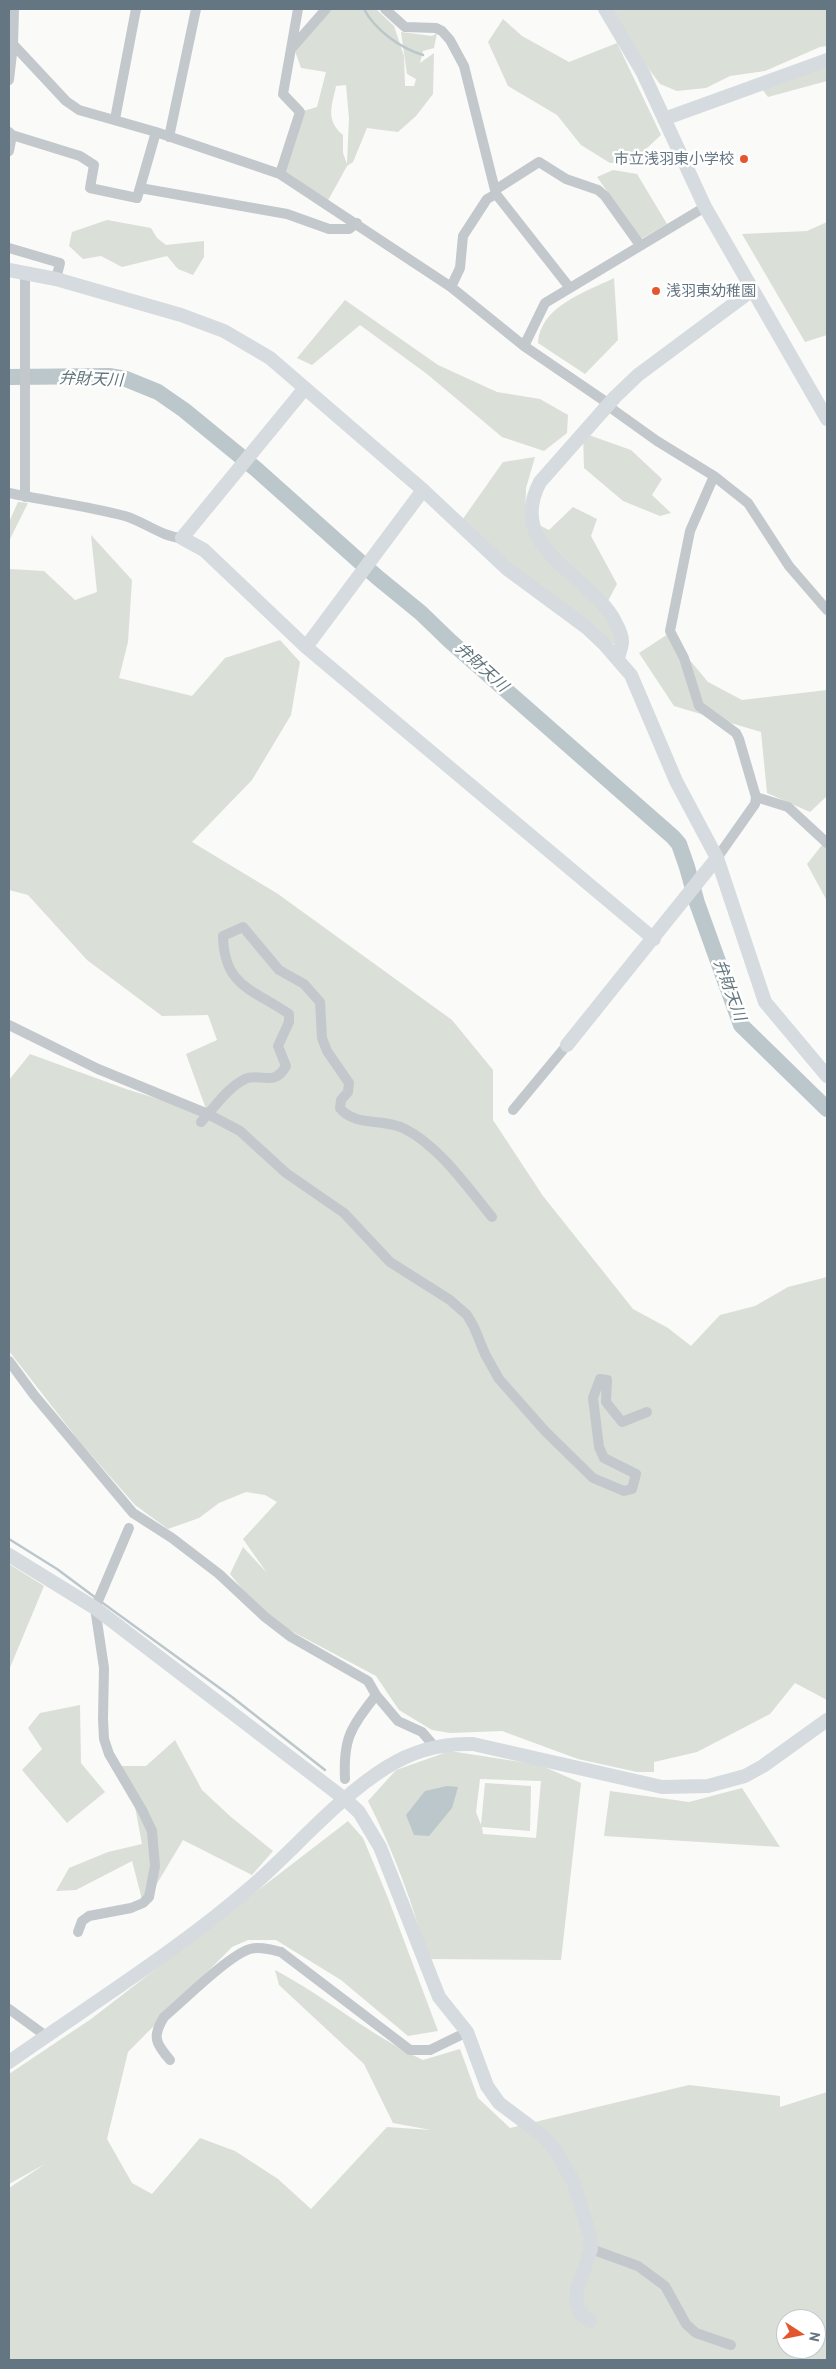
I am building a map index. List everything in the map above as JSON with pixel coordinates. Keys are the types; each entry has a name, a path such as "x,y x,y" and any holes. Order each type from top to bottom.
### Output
{"street":[{"path":"9,80 14,9"},
{"path":"115,119 136,9"},
{"path":"169,137 196,9"},
{"path":"280,174 300,112 283,94 298,9"},
{"path":"291,49 326,9"},
{"path":"386,9 406,27 436,28 442,31 450,40 464,66 496,192 570,288"},
{"path":"605,9 643,73 705,207 827,418"},
{"path":"11,43 66,101 79,110 156,132 280,174 357,223 451,287 524,346 657,441 714,476 748,503 789,566 827,610"},
{"path":"664,119 827,60"},
{"path":"9,151 10,134 80,156 94,165 90,188 137,198 156,132"},
{"path":"451,287 460,268 462,236 496,192 539,162 566,179 598,190 606,196 640,245"},
{"path":"140,188 287,214 329,229 349,228 357,223"},
{"path":"524,346 544,303 705,207"},
{"path":"9,248 60,263 56,278"},
{"path":"9,270 56,278 181,315 224,331 270,358 423,490 506,568 586,628 618,659 631,675 676,780 718,858 765,1002 827,1076"},
{"path":"25,272 25,496"},
{"path":"618,659 622,643 617,624 589,589 543,547 537,539 532,516 533,494 540,482 608,405 638,375 752,291"},
{"path":"182,538 305,388"},
{"path":"513,1110 654,939 718,858 755,804 756,797 739,739 736,733 699,706 684,658 670,631 690,531 714,476"},
{"path":"306,647 423,490"},
{"path":"9,493 128,517 172,538 182,538 204,550 306,647 654,939"},
{"path":"756,797 788,807 827,843"},
{"path":"204,1118 233,1087 247,1078 265,1079 276,1077 286,1066 278,1046 289,1022 289,1014 239,983 227,965 223,936 243,927 279,970 304,984 320,1002 322,1038 326,1051 349,1083 348,1092 341,1100 340,1108 345,1114 354,1118 404,1128 417,1136 444,1161 492,1217"},
{"path":"9,1025 204,1118 240,1131 286,1173 344,1212 390,1262 450,1300 467,1315 499,1379 545,1431 592,1478 624,1491 632,1489 636,1474 604,1458 599,1447 593,1398 600,1379 604,1378 607,1380 606,1402 622,1422 646,1412"},
{"path":"9,1361 34,1395 133,1513 172,1538 204,1562 291,1637 368,1681 376,1695 398,1721 422,1732 434,1746"},
{"path":"78,1932 82,1921 90,1916 131,1908 149,1897 155,1866 152,1831 142,1810 109,1754 104,1739 102,1716 104,1668 95,1608 129,1528"},
{"path":"9,1555 95,1608 346,1800 359,1812 380,1847 439,1997 467,2032 487,2086 499,2103 542,2136 556,2152 574,2183 592,2249 577,2290 576,2301 579,2312 590,2321"},
{"path":"345,1780 344,1760 347,1739 356,1722 376,1695"},
{"path":"9,2062 206,1923 251,1887 368,1780 405,1757 434,1746 473,1744 662,1787 708,1786 745,1776 764,1766 827,1720"},
{"path":"170,2060 161,2050 156,2039 156,2030 164,2017 236,1956 251,1948 267,1948 281,1952 410,2050 430,2050 467,2032"},
{"path":"9,2009 46,2036"},
{"path":"592,2249 638,2266 665,2286 686,2324 696,2333 732,2345"}],"shaded area":[{"path":"330,9 376,9 394,26 404,56 405,86 414,86 416,79 407,74 401,32 432,36 437,33 434,48 423,51 420,63 434,53 433,94 416,116 398,132 367,128 353,162 347,166 326,204 280,174 300,112 317,107 326,72 301,68 295,51","holes":["346,85 349,118 347,164 343,153 343,135 334,124 331,112 336,86"]},
{"path":"604,9 827,9 827,46 820,47 765,71 730,76 706,88 677,91 660,84"},
{"path":"503,19 522,36 569,62 617,43 661,135 631,163 610,163 581,145 557,115 508,86 488,42"},
{"path":"827,65 827,81 768,97 762,89"},
{"path":"613,170 637,174 667,224 641,239 597,177"},
{"path":"107,220 151,228 157,238 166,245 204,241 204,257 193,275 178,269 167,256 122,267 101,256 83,259 69,246 72,232"},
{"path":"827,222 827,335 805,342 742,234 807,231"},
{"path":"614,278 618,340 585,374 538,343 541,330 547,319 566,302"},
{"path":"345,300 438,365 497,392 540,399 568,415 567,433 544,451 502,437 427,374 360,325 312,365 297,358"},
{"path":"583,433 631,450 662,479 652,495 671,513 660,516 623,501 584,468"},
{"path":"535,457 526,488 525,518 549,530 573,507 597,519 591,536 617,584 608,601 621,649 501,563 460,523 503,462"},
{"path":"18,502 28,503 9,541 9,522"},
{"path":"91,535 132,580 128,642 119,678 192,696 225,658 280,640 300,662 291,715 252,780 192,842 278,894 452,1020 493,1070 493,1120 543,1196 633,1309 668,1328 691,1346 720,1315 755,1306 788,1287 827,1277 827,1700 795,1683 770,1714 697,1752 654,1762 654,1772 637,1772 578,1759 502,1731 450,1733 432,1730 399,1710 376,1676 265,1617 230,1574 243,1547 267,1573 243,1539 277,1502 265,1495 246,1492 219,1503 199,1518 168,1529 135,1505 79,1441 9,1351 9,1080 30,1054 126,1089 204,1113 206,1109 186,1054 217,1040 208,1015 162,1016 87,960 28,895 9,890 9,569 44,571 75,600 97,592"},
{"path":"668,634 708,682 742,700 827,690 827,796 810,812 767,793 761,732 674,706 639,653"},
{"path":"822,845 827,846 827,901 807,864"},
{"path":"9,1564 44,1586 9,1670"},
{"path":"80,1705 81,1763 105,1792 67,1823 22,1770 42,1749 28,1728 40,1713"},
{"path":"175,1740 202,1790 231,1817 273,1851 252,1875 183,1840 149,1897 143,1903 132,1861 76,1890 56,1891 69,1868 108,1852 142,1844 133,1796 116,1766 146,1766"},
{"path":"450,1751 540,1765 581,1783 561,1960 428,1959 402,1878 368,1801 396,1770","holes":["480,1779 541,1781 536,1838 483,1834 482,1827 530,1831 531,1786 485,1783 481,1825 476,1812"]},
{"path":"447,1786 458,1787 452,1808 429,1836 414,1835 406,1815 425,1791"},
{"path":"742,1788 780,1847 604,1836 610,1791 689,1802"},
{"path":"348,1821 363,1838 388,1898 438,2031 408,2036 341,1980 276,1940 248,1940 232,1947 128,2052 107,2139 132,2183 152,2194 200,2138 235,2151 278,2179 311,2209 387,2127 431,2130 393,2123 364,2064 279,1985 275,1970 385,2040 423,2060 460,2049 478,2098 510,2128 689,2085 780,2096 780,2107 827,2092 827,2360 9,2360 9,2188 45,2164 9,2184 9,2074 91,2019"}],"waterway":[{"path":"364,9 381,31 397,43 423,55"},
{"name":"弁財天川","path":"9,377 109,376 126,379 158,392 184,410 256,469 377,577 421,613 450,641 673,837 679,844 697,903 741,1025 827,1109"},
{"path":"9,1539 57,1569 96,1598"},
{"path":"100,1601 232,1697 325,1770"}],"place":[{"name":"市立浅羽東小学校","path":"744,159"},
{"name":"浅羽東幼稚園","path":"656,291"}]}
